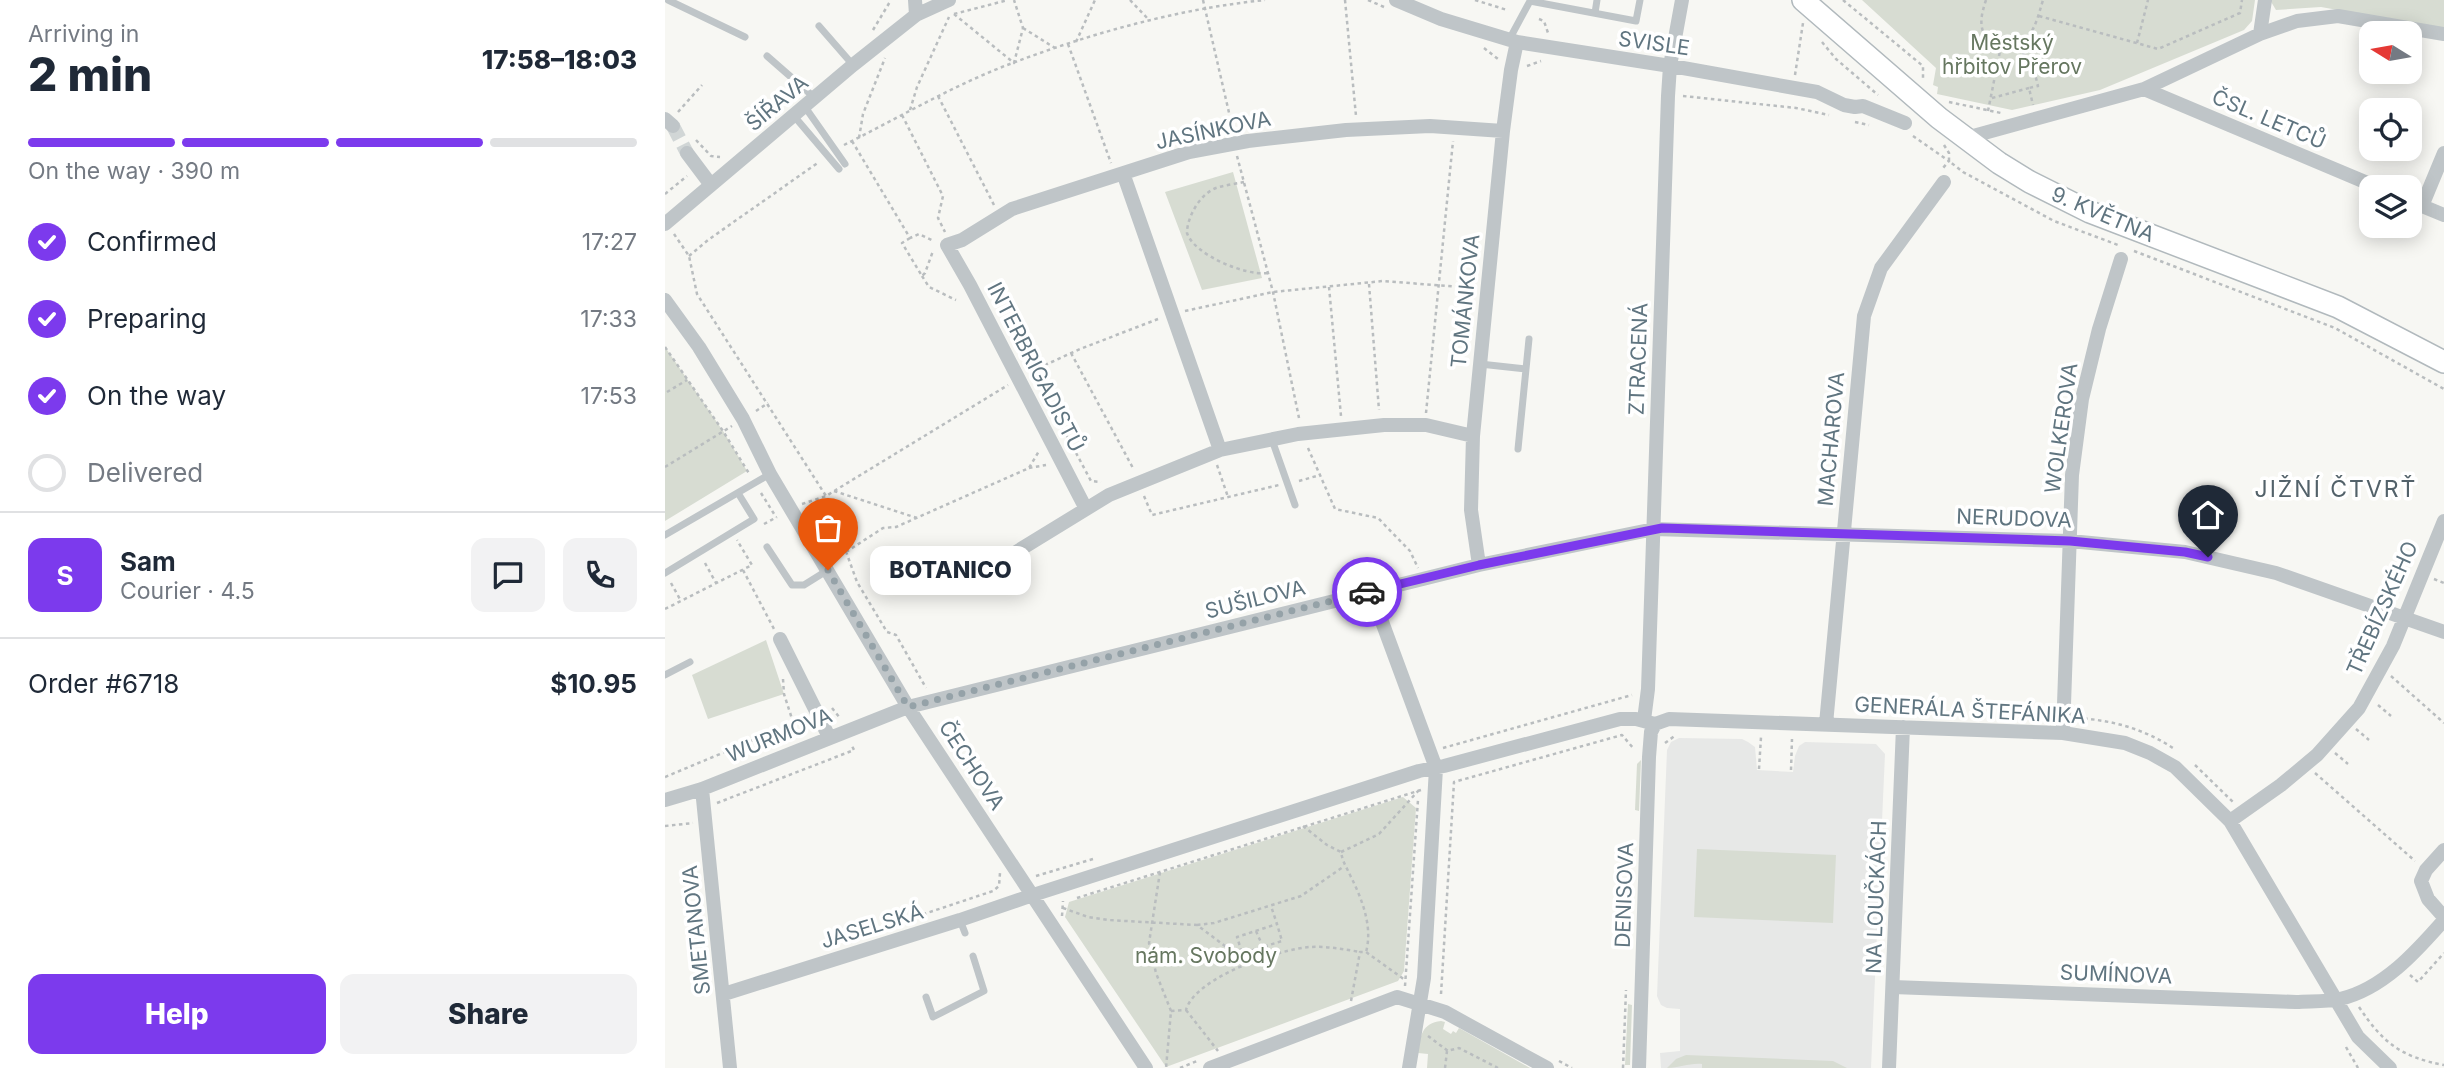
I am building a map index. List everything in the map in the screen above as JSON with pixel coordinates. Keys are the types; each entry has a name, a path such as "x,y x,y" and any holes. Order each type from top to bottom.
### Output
{"main road":[{"name":"9. KVĚTNA","path":"1803,10 1999,163 2059,198 2338,307 2444,362"}],"street":[{"path":"915,0 916,15"},
{"name":"ZTRACENÁ","path":"1650,722 1648,689 1670,66 1682,0"},
{"path":"2260,34 2265,0"},
{"name":"SVISLE","path":"1394,5 1513,41 1817,92 1844,105 1863,106 1908,129"},
{"name":"ŠÍŘAVA","path":"669,229 711,186 916,15 951,7"},
{"path":"1966,138 2144,89 2260,34 2298,21 2338,16 2444,34"},
{"name":"TOMÁNKOVA","path":"1479,565 1471,510 1473,436 1513,41"},
{"name":"ČSL. LETCŮ","path":"2144,89 2359,179"},
{"name":"JASÍNKOVA","path":"947,240 962,240 1012,209 1117,169 1189,152 1248,141 1355,129 1430,126 1503,131"},
{"path":"687,153 711,186"},
{"path":"2422,193 2444,153"},
{"path":"1117,169 1173,314 1216,451"},
{"name":"MACHAROVA","path":"1826,724 1864,316 1881,268 1947,178"},
{"path":"2422,206 2444,215"},
{"name":"INTERBRIGADISTŮ","path":"947,240 1086,509"},
{"name":"WOLKEROVA","path":"2063,733 2072,475 2082,399 2099,329 2121,259"},
{"name":"ČECHOVA","path":"665,300 699,347 728,395 770,474 908,707 1146,1068"},
{"path":"964,584 1109,495 1216,451 1302,433 1384,425 1426,425 1473,436"},
{"name":"TŘEBÍZSKÉHO","path":"2230,821 2281,785 2317,755 2359,708 2383,666 2444,521"},
{"name":"NERUDOVA","path":"1654,528 2070,541 2199,555 2276,573 2444,632"},
{"name":"SUŠILOVA","path":"908,707 1479,565 1654,528"},
{"path":"1371,592 1436,768 1429,921 1409,1068"},
{"path":"780,639 829,737"},
{"name":"WURMOVA","path":"665,800 702,789 908,707"},
{"name":"GENERÁLA ŠTEFÁNIKA","path":"1436,768 1620,719 2063,733 2126,743 2175,767 2230,821 2358,1037 2390,1068"},
{"name":"DENISOVA","path":"1639,1068 1650,722"},
{"name":"NA LOUČKÁCH","path":"1889,1068 1903,727"},
{"path":"1033,895 1419,771 1436,768"},
{"name":"SMETANOVA","path":"702,789 730,1068"},
{"path":"2338,1000 2352,996 2400,967 2444,919 2428,899 2421,881 2426,870 2444,850"},
{"name":"JASELSKÁ","path":"724,994 963,927 1033,895"},
{"name":"SUMÍNOVA","path":"1893,987 2296,1002 2338,1000"},
{"path":"1210,1068 1391,997 1420,1002 1454,1016 1551,1063"}],"lane":[{"path":"668,0 745,37"},
{"path":"1595,13 1598,0"},
{"path":"1513,41 1530,1 1636,21 1640,0"},
{"path":"819,26 853,65"},
{"path":"767,56 805,107 842,166 805,107"},
{"path":"1518,449 1529,339"},
{"path":"1480,365 1526,369"},
{"path":"1272,439 1294,505"},
{"path":"665,535 770,474"},
{"path":"667,576 754,519 738,493"},
{"path":"767,547 792,585 804,585 828,570"},
{"path":"665,675 690,662"},
{"path":"926,997 933,1017 984,991 973,956"}],"path":[{"path":"871,31 881,20 891,0"},
{"path":"951,7 1008,0"},
{"path":"1014,0 1023,28 1014,63"},
{"path":"1076,42 1095,0"},
{"path":"1130,0 1150,21"},
{"path":"1203,0 1234,137"},
{"path":"839,148 938,96 1055,48 1150,21 1265,0"},
{"path":"1345,0 1356,119"},
{"path":"1368,0 1394,5"},
{"path":"1475,0 1507,10"},
{"path":"1843,0 1923,66 1923,84"},
{"path":"1986,0 1980,26 1986,38 2000,51"},
{"path":"2000,51 2018,46 2031,33 2043,0"},
{"path":"2137,43 2148,0"},
{"path":"2039,16 2158,49 2240,13 2242,0"},
{"path":"951,7 1014,63"},
{"path":"910,110 951,7"},
{"path":"1793,88 1803,10"},
{"path":"1539,19 1544,21 1552,37"},
{"path":"1023,28 1055,48"},
{"path":"1631,48 1634,49 1636,35"},
{"path":"1068,44 1117,169"},
{"path":"1478,45 1500,62"},
{"path":"1991,98 2038,86 2034,70 2018,46"},
{"path":"1988,111 2000,51"},
{"path":"859,138 870,92 888,52"},
{"path":"1522,71 1530,64 1544,61"},
{"path":"670,121 702,85"},
{"path":"2024,110 2034,108 2029,88"},
{"path":"938,96 996,209"},
{"path":"1678,96 1807,109 1835,116"},
{"path":"1945,101 2005,114"},
{"path":"902,115 943,196 938,218 947,240"},
{"path":"1908,129 1949,161 1947,178 1963,172"},
{"path":"1426,413 1454,134"},
{"path":"696,140 711,156 725,158"},
{"path":"852,141 910,238"},
{"path":"1236,150 1273,292 1302,433 1335,509 1378,518 1410,551 1419,570 1409,573"},
{"path":"689,257 708,240 824,158"},
{"path":"665,194 693,171"},
{"path":"1244,182 1214,188 1204,196 1193,211 1187,233 1196,247 1221,263 1252,273 1268,273"},
{"path":"669,229 689,257 697,294 826,496 857,582 887,632 896,635 926,690"},
{"path":"922,275 935,242 919,234 902,243 929,288 956,300"},
{"path":"802,504 826,496 1019,379 1070,353 1173,314 1273,292 1383,281 1480,288"},
{"path":"1369,283 1379,413 1373,413"},
{"path":"1329,287 1341,417 1352,416"},
{"path":"665,347 723,430 776,517"},
{"path":"1070,353 1139,482 1152,515 1320,475"},
{"path":"667,392 687,380"},
{"path":"1038,383 1091,481 1104,482"},
{"path":"751,414 768,403"},
{"path":"1417,412 1437,414"},
{"path":"665,467 734,424"},
{"path":"846,552 883,528 896,527 918,518 1029,468 1049,437"},
{"path":"1216,451 1228,497"},
{"path":"834,491 918,518"},
{"path":"665,609 752,565 737,540"},
{"path":"703,560 716,583"},
{"path":"667,576 681,601"},
{"path":"2431,578 2444,583"},
{"path":"2389,674 2444,723"},
{"path":"1439,749 1626,698 1637,689"},
{"path":"2373,701 2391,716"},
{"path":"665,777 833,708 841,718"},
{"path":"1847,710 1935,713"},
{"path":"2003,715 2055,716"},
{"path":"2354,727 2369,740"},
{"path":"1450,1000 1440,994 1454,782 1622,735 1634,746 1634,756"},
{"path":"1664,747 1670,737 1681,735"},
{"path":"1759,769 1761,737 1771,737"},
{"path":"1791,738 1791,771"},
{"path":"718,810 717,803 854,750 850,742"},
{"path":"2333,751 2348,764"},
{"path":"2313,771 2422,867"},
{"path":"1405,986 1419,779"},
{"path":"1063,901 1420,790"},
{"path":"1341,852 1379,834 1420,790"},
{"path":"665,826 696,822"},
{"path":"1303,826 1341,852"},
{"path":"1341,852 1343,867 1349,873 1364,912 1369,933 1366,952"},
{"path":"1031,873 1039,876 1093,859"},
{"path":"892,925 993,891 999,886 999,867"},
{"path":"1063,908 1088,917 1108,920 1197,925 1214,923 1308,893 1343,867"},
{"path":"1160,872 1149,943 1171,1011 1166,1068"},
{"path":"1231,957 1282,941 1271,906"},
{"path":"1246,965 1237,937 1277,924"},
{"path":"1197,925 1229,949 1236,969"},
{"path":"1256,931 1263,947"},
{"path":"1186,1010 1189,1002 1207,984 1246,965 1305,947 1366,952 1405,980"},
{"path":"1350,1004 1360,952"},
{"path":"2403,969 2418,982 2444,953"},
{"path":"1623,1068 1626,987"},
{"path":"2355,1002 2372,1025 2397,1050 2444,1065"},
{"path":"1171,1011 1186,1010"},
{"path":"1186,1010 1217,1050"},
{"path":"1424,1033 1448,1051 1463,1048 1498,1068"},
{"path":"2342,1040 2358,1068"},
{"path":"1445,1068 1448,1051"},
{"path":"1551,1063 1572,1068"}],"shaded area":[{"path":"1679,738 1742,739 1755,747 1757,770 1793,772 1799,746 1805,742 1876,744 1885,754 1871,1068 1661,1068 1660,1053 1680,1051 1680,1009 1661,1005 1657,996 1667,750 1671,742"}],"green space":[{"name":"Městský hřbitov Přerov","path":"1862,0 2255,0 2252,21 2244,30 2100,90 2012,110 1937,94 1938,87 1933,85 1936,68"},
{"path":"2270,0 2444,0 2444,29 2422,25 2422,21 2399,21 2321,7 2276,10"},
{"path":"1233,172 1262,278 1202,290 1165,192"},
{"path":"665,347 747,471 665,521"},
{"path":"766,640 784,694 708,719 692,675"},
{"path":"1641,760 1639,811 1635,810 1637,764"},
{"name":"nám. Svobody","path":"1403,797 1416,808 1404,971 1398,981 1166,1067 1065,917 1069,902"},
{"path":"1697,849 1836,855 1833,923 1694,917"},
{"path":"1628,1004 1632,1005 1630,1065 1625,1065"},
{"path":"1445,1022 1443,1029 1451,1034 1453,1031 1456,1033 1459,1028 1530,1068 1427,1068 1428,1054 1418,1053 1421,1036 1430,1024"},
{"path":"1686,1055 1833,1061 1847,1068 1702,1068 1702,1064 1697,1064 1667,1068 1676,1059"}],"tunnel":[{"path":"673,126 687,153"}],"way so far":[{"path":"828,570 908,707 1367,592"}],"place":[{"name":"BOTANICO","path":"828,570"}],"district":[{"name":"JIŽNÍ ČTVRŤ","path":"2336,489"}],"route":[{"path":"1367,592 1654,528 2070,541 2185,552 2208,557"}]}
